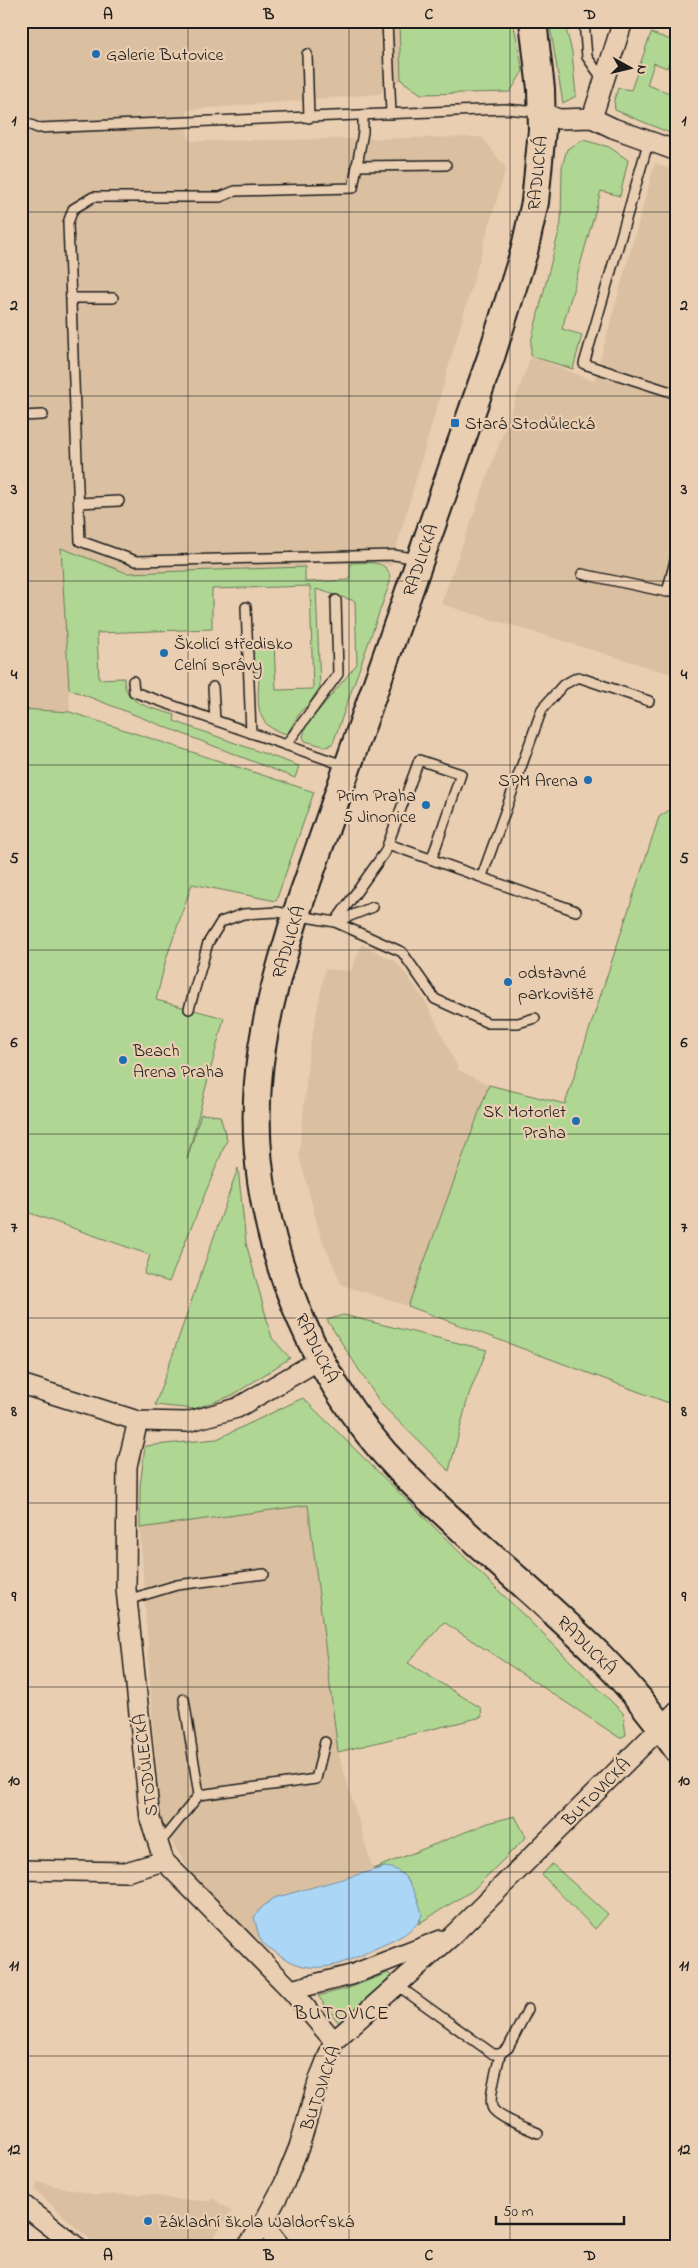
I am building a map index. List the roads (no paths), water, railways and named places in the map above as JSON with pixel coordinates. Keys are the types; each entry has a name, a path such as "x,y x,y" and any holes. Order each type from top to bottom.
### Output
{"main road":[{"name":"RADLICKÁ","path":"533,21 539,58 542,113 536,193 524,252 491,358 296,914 274,985 257,1085 260,1177 274,1244 319,1360 357,1420 400,1470 602,1657 636,1696 669,1719 677,1749"}],"street":[{"path":"592,118 623,21"},
{"path":"542,113 559,119 592,118 613,128 677,151"},
{"path":"21,1384 138,1421 187,1422 237,1408 319,1360"},
{"name":"STODŮLECKÁ","path":"138,1421 127,1466 127,1600 150,1819 161,1853 291,1990 334,2041"},
{"name":"BUTOVICKÁ","path":"247,2247 263,2224 284,2184 300,2147 319,2079 334,2041 452,1936 669,1719"},
{"path":"21,1870 126,1872 161,1853"},
{"name":"BUTOVICKÁ","path":"291,1990 351,1975 452,1936"},
{"path":"21,2204 77,2247"},
{"path":"263,2224 281,2247"}],"lane":[{"path":"387,21 391,114"},
{"path":"584,21 587,57 604,82"},
{"path":"307,54 309,118"},
{"path":"21,121 38,128 505,110 542,113"},
{"path":"364,116 353,188 235,191 220,197 93,197 72,209 68,223 80,541 136,562 394,555 420,559"},
{"path":"649,140 584,364 677,394"},
{"path":"356,166 446,165"},
{"path":"71,298 113,298"},
{"path":"21,416 43,415"},
{"path":"79,503 119,500"},
{"path":"667,592 677,552"},
{"path":"582,574 677,595"},
{"path":"286,745 338,674 336,600"},
{"path":"246,607 251,733"},
{"path":"482,876 542,709 563,685 578,678 649,701"},
{"path":"132,681 134,692 348,767"},
{"path":"213,687 215,720"},
{"path":"335,922 385,852 419,760 461,774 432,858"},
{"path":"388,844 432,858 576,911"},
{"path":"335,922 373,907"},
{"path":"189,1009 208,942 221,922 243,914 277,912 335,922 402,952 435,998 488,1023 518,1023 535,1018"},
{"path":"127,1600 177,1585 264,1574"},
{"path":"161,1853 200,1795 184,1699"},
{"path":"200,1795 316,1779 325,1742"},
{"path":"396,1985 493,2054 500,2054 508,2048 528,2009"},
{"path":"500,2054 491,2100 492,2108 499,2114 538,2133"}],"water":[{"path":"385,1867 400,1872 405,1877 414,1891 422,1914 411,1929 393,1941 342,1963 317,1967 304,1966 292,1962 262,1942 254,1917 261,1908 274,1898"}],"place":[{"name":"Galerie Butovice","path":"96,54"},
{"name":"Stará Stodůlecká","path":"455,423"},
{"name":"Školicí středisko Celní správy","path":"164,653"},
{"name":"SPM Arena","path":"588,780"},
{"name":"Prim Praha 5 Jinonice","path":"426,805"},
{"name":"odstavné parkoviště","path":"508,982"},
{"name":"Beach Arena Praha","path":"123,1060"},
{"name":"SK Motorlet Praha","path":"576,1121"},
{"name":"Základní škola Waldorfská","path":"148,2221"}],"district":[{"name":"BUTOVICE","path":"342,2012"}]}
